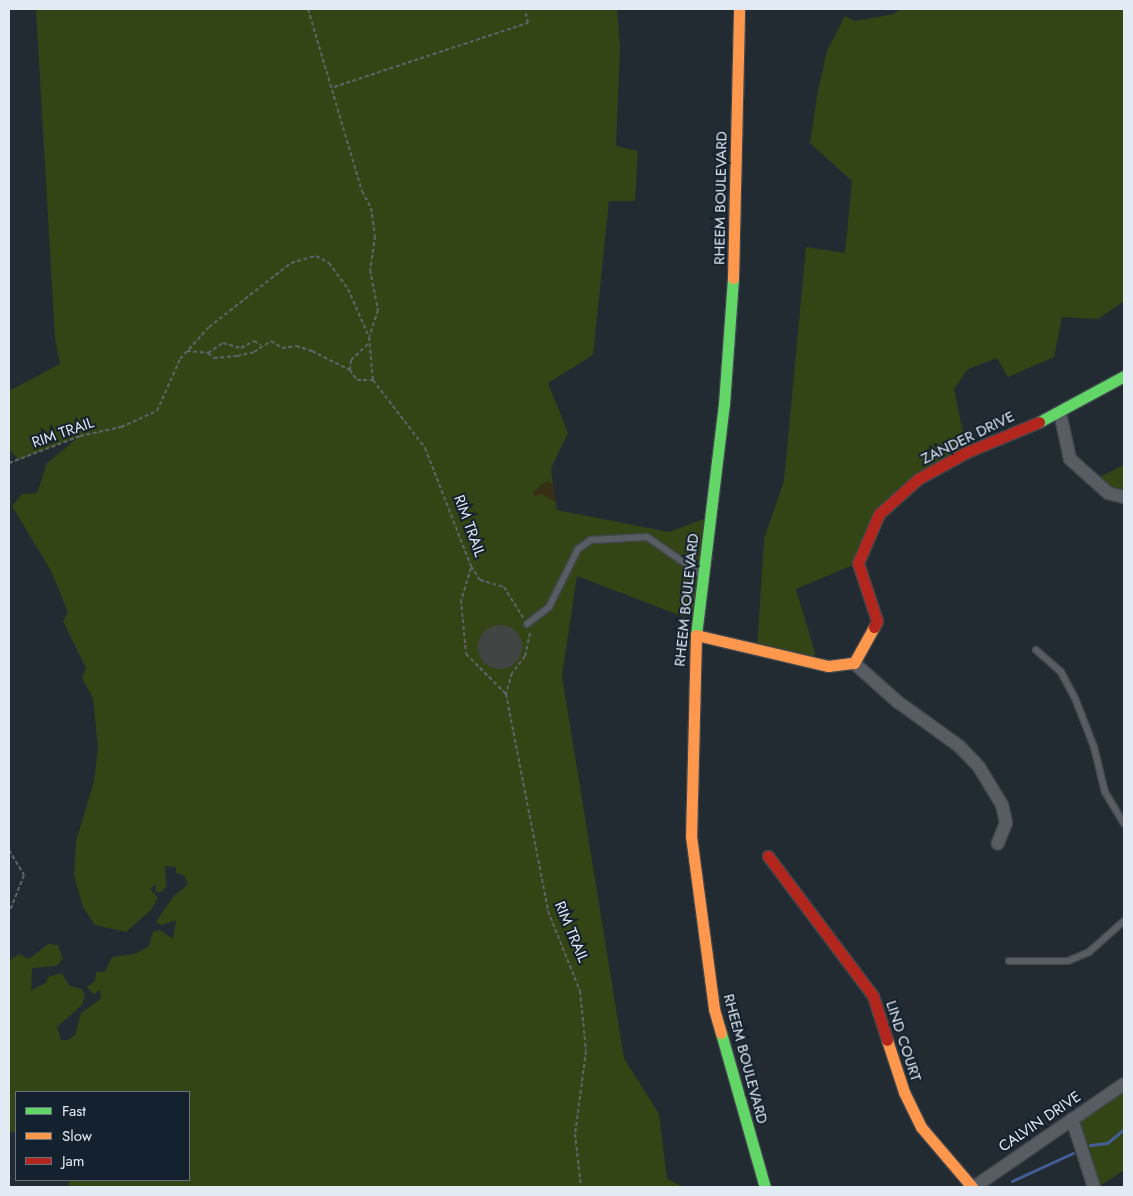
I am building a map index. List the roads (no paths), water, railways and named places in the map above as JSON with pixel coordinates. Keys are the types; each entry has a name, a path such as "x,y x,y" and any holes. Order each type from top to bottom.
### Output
{"street":[{"name":"RHEEM BOULEVARD","path":"740,11 736,242 724,404 696,635 690,758 691,836 714,1009 766,1187"},
{"name":"ZANDER DRIVE","path":"854,663 877,621 858,563 879,514 918,480 968,452 1060,413 1124,376"},
{"path":"1060,413 1070,459 1108,493 1124,497"},
{"path":"696,635 828,666 854,663 898,702 959,746 979,767 1002,805 1006,823 998,843"},
{"name":"LIND COURT","path":"768,856 873,996 904,1092 921,1127 973,1187"},
{"name":"CALVIN DRIVE","path":"973,1187 1124,1084"},
{"path":"1072,1119 1094,1187"}],"lane":[{"path":"528,624 549,606 578,549 591,540 648,537 702,576"},
{"path":"1036,650 1060,672 1075,698 1094,747 1105,792 1124,824"},
{"path":"1009,961 1068,960 1089,952 1124,921"}],"waterway":[{"path":"1090,1145 1107,1143 1124,1129"},
{"path":"1012,1181 1073,1153"}]}
